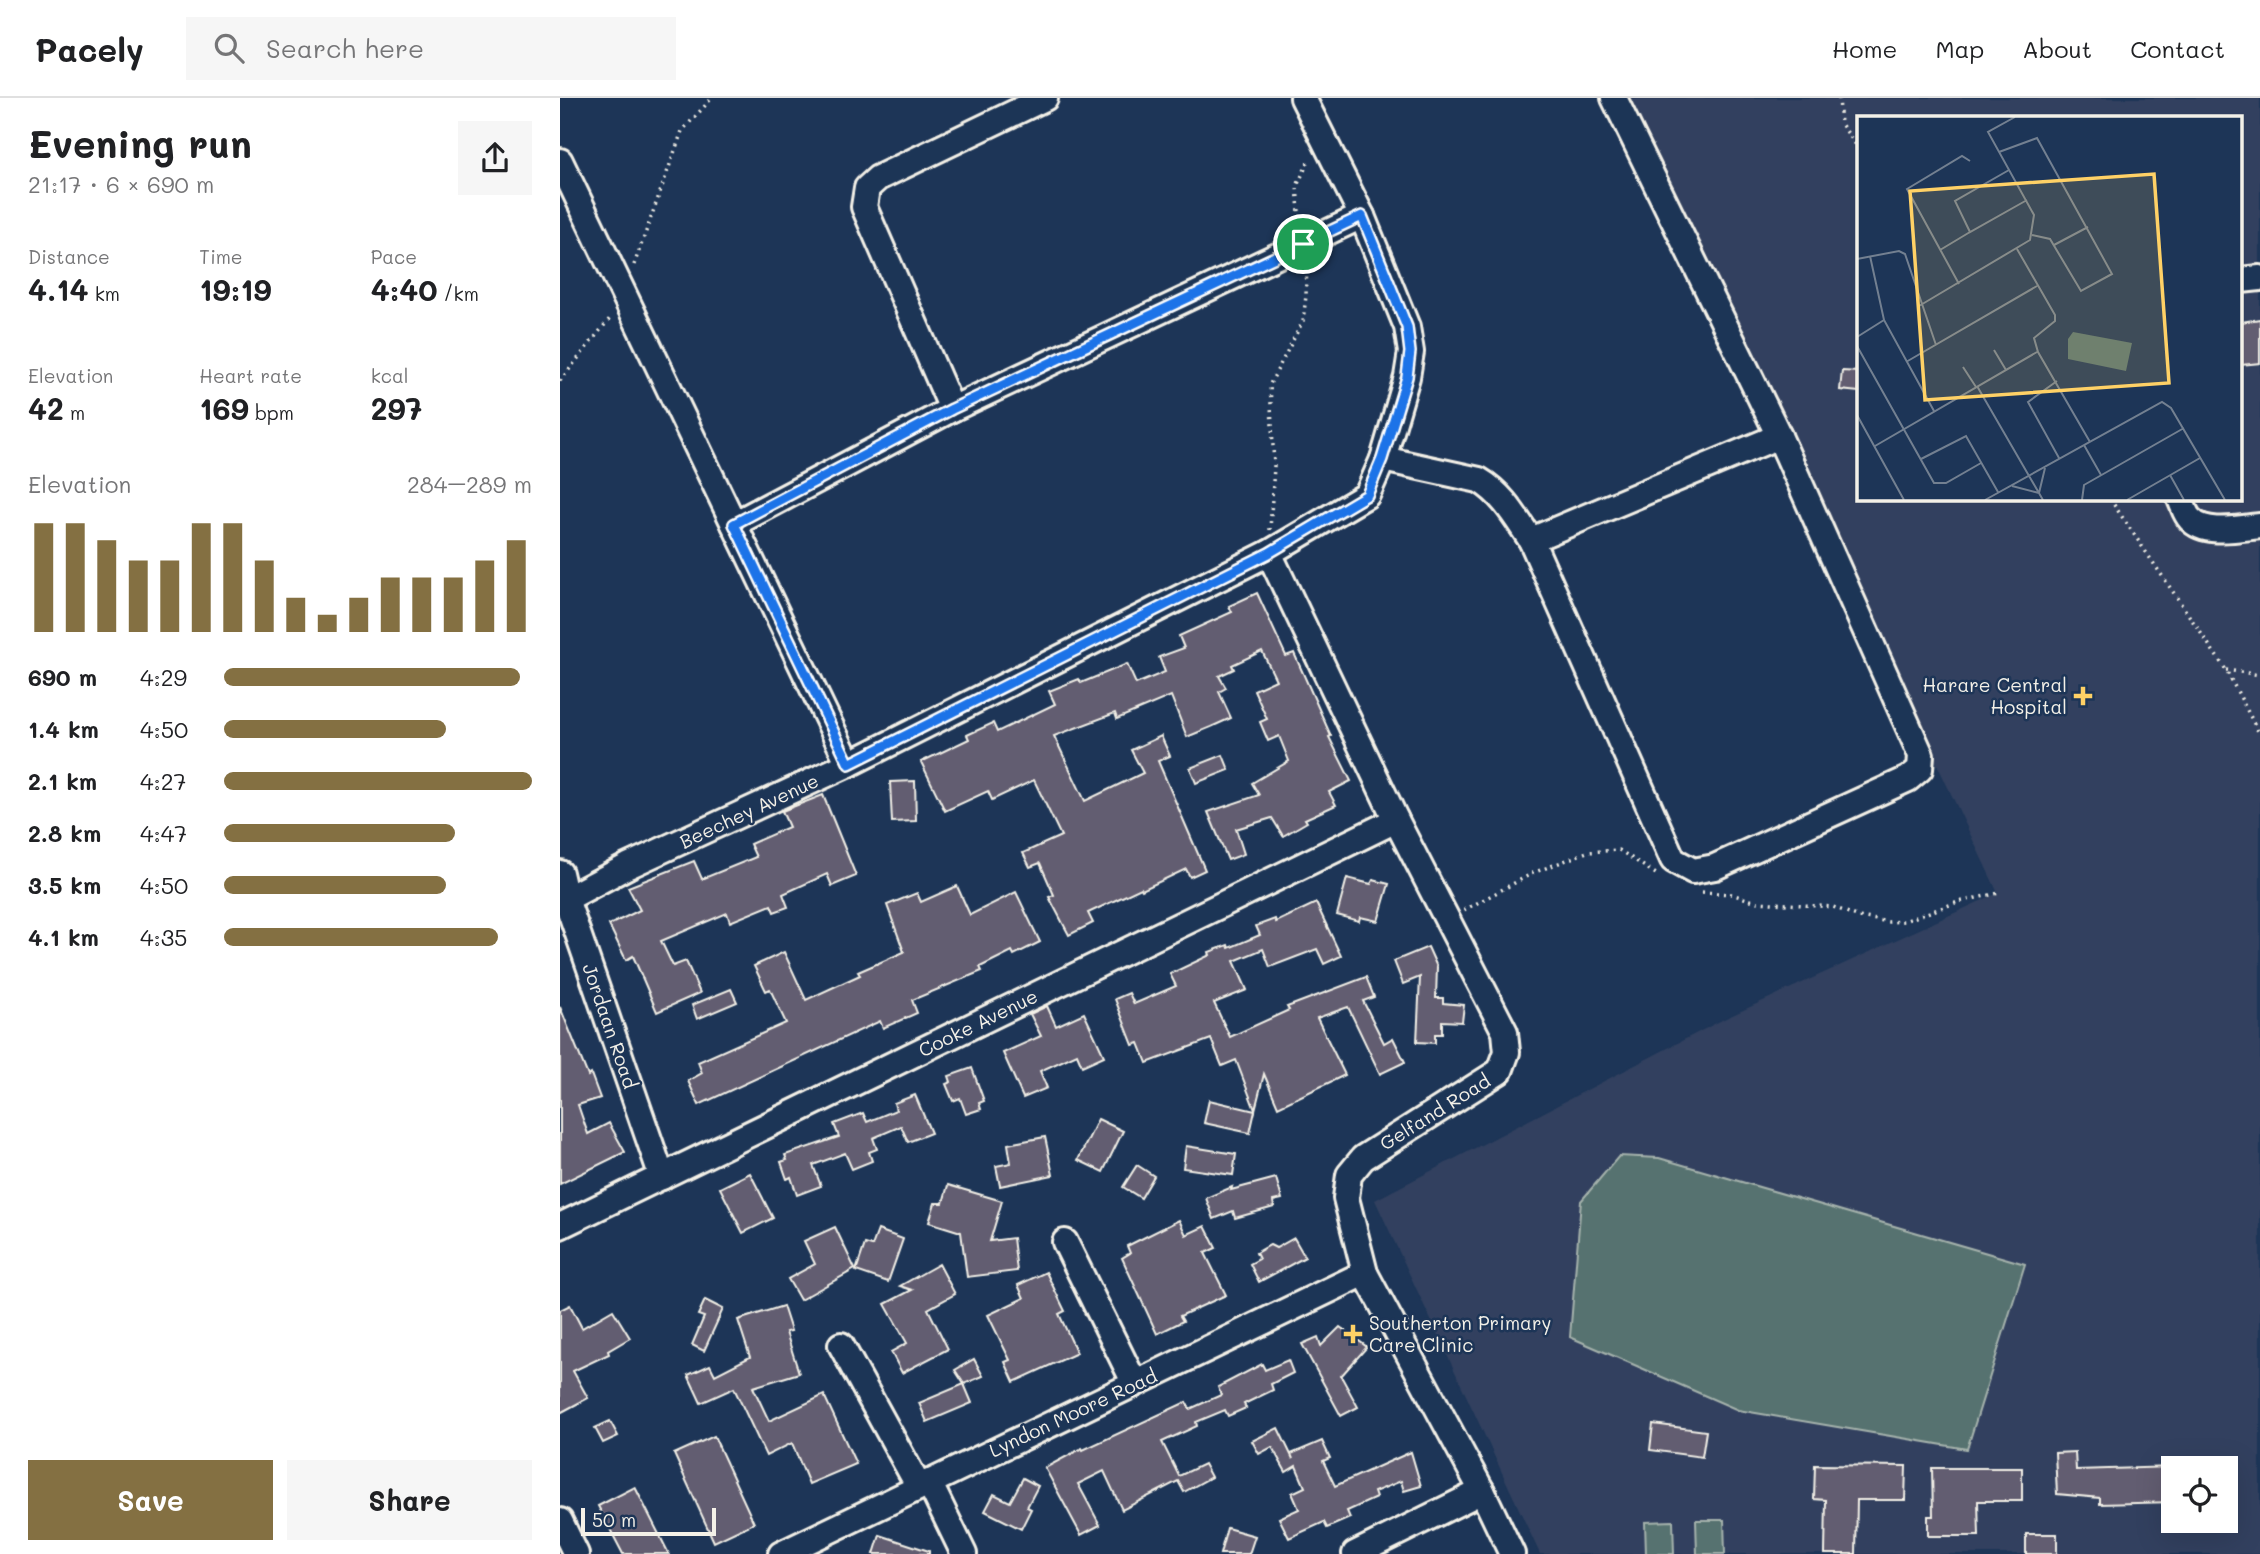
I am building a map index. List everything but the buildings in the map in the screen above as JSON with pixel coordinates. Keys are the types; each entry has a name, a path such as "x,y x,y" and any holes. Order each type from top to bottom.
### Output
{"street":[{"path":"952,409 864,207 867,188 878,178 1045,98"},
{"name":"Beechey Avenue","path":"566,899 628,866 849,764 1269,553 1367,495 1382,459 1407,377 1410,352 1407,327 1362,216 1303,98"},
{"path":"1382,459 1479,480 1493,488 1531,540 1673,860 1693,871 1715,867 1908,779 1920,769 1921,755 1779,436 1614,98"},
{"path":"560,161 849,764"},
{"path":"734,524 952,409 1362,216"},
{"path":"2242,280 2260,278"},
{"path":"1531,540 1779,436"},
{"path":"2180,500 2191,521 2206,528 2260,526"},
{"name":"Gelfand Road","path":"1269,553 1396,820 1505,1032 1507,1052 1500,1071 1363,1158 1349,1175 1346,1198 1365,1273 1482,1491 1512,1554"},
{"name":"Cooke Avenue","path":"560,1226 1396,820"},
{"name":"Jordaan Road","path":"560,873 566,899 662,1177"},
{"path":"1065,1242 1135,1384"},
{"name":"Lyndon Moore Road","path":"781,1554 1365,1273"},
{"path":"841,1345 964,1554"},
{"path":"1355,1554 1482,1491"},
{"path":"560,1521 576,1554"}],"path":[{"path":"560,381 607,324 624,294 682,131 712,98"},
{"path":"1839,98 1841,124 1857,146"},
{"path":"1269,553 1274,467 1270,384 1303,321 1308,268 1297,186 1319,130"},
{"path":"2111,500 2226,670 2260,734"},
{"path":"2226,670 2260,675"},
{"path":"1447,919 1533,873 1587,852 1619,850 1660,877"},
{"path":"1692,892 1731,894 1757,902 1833,907 1859,917 1889,922 1904,921 1958,902 1999,893"}],"shaded area":[{"path":"1622,98 2260,98 2260,1554 1540,1554 1375,1200 1724,1019 1998,893"}],"green space":[{"path":"1619,1156 1659,1158 2025,1264 1967,1449 1738,1410 1570,1337 1581,1201"},
{"path":"1696,1520 1724,1520 1725,1554 1697,1554"},
{"path":"1673,1521 1674,1554 1646,1554 1645,1522"}],"place":[{"name":"Harare Central Hospital","path":"2083,696"},
{"name":"Southerton Primary Care Clinic","path":"1353,1334"}],"route":[{"path":"1362,216 1407,327 1410,352 1407,377 1374,483 1367,495 1294,541 849,764 734,524 952,409 1303,244 1362,216"}]}
